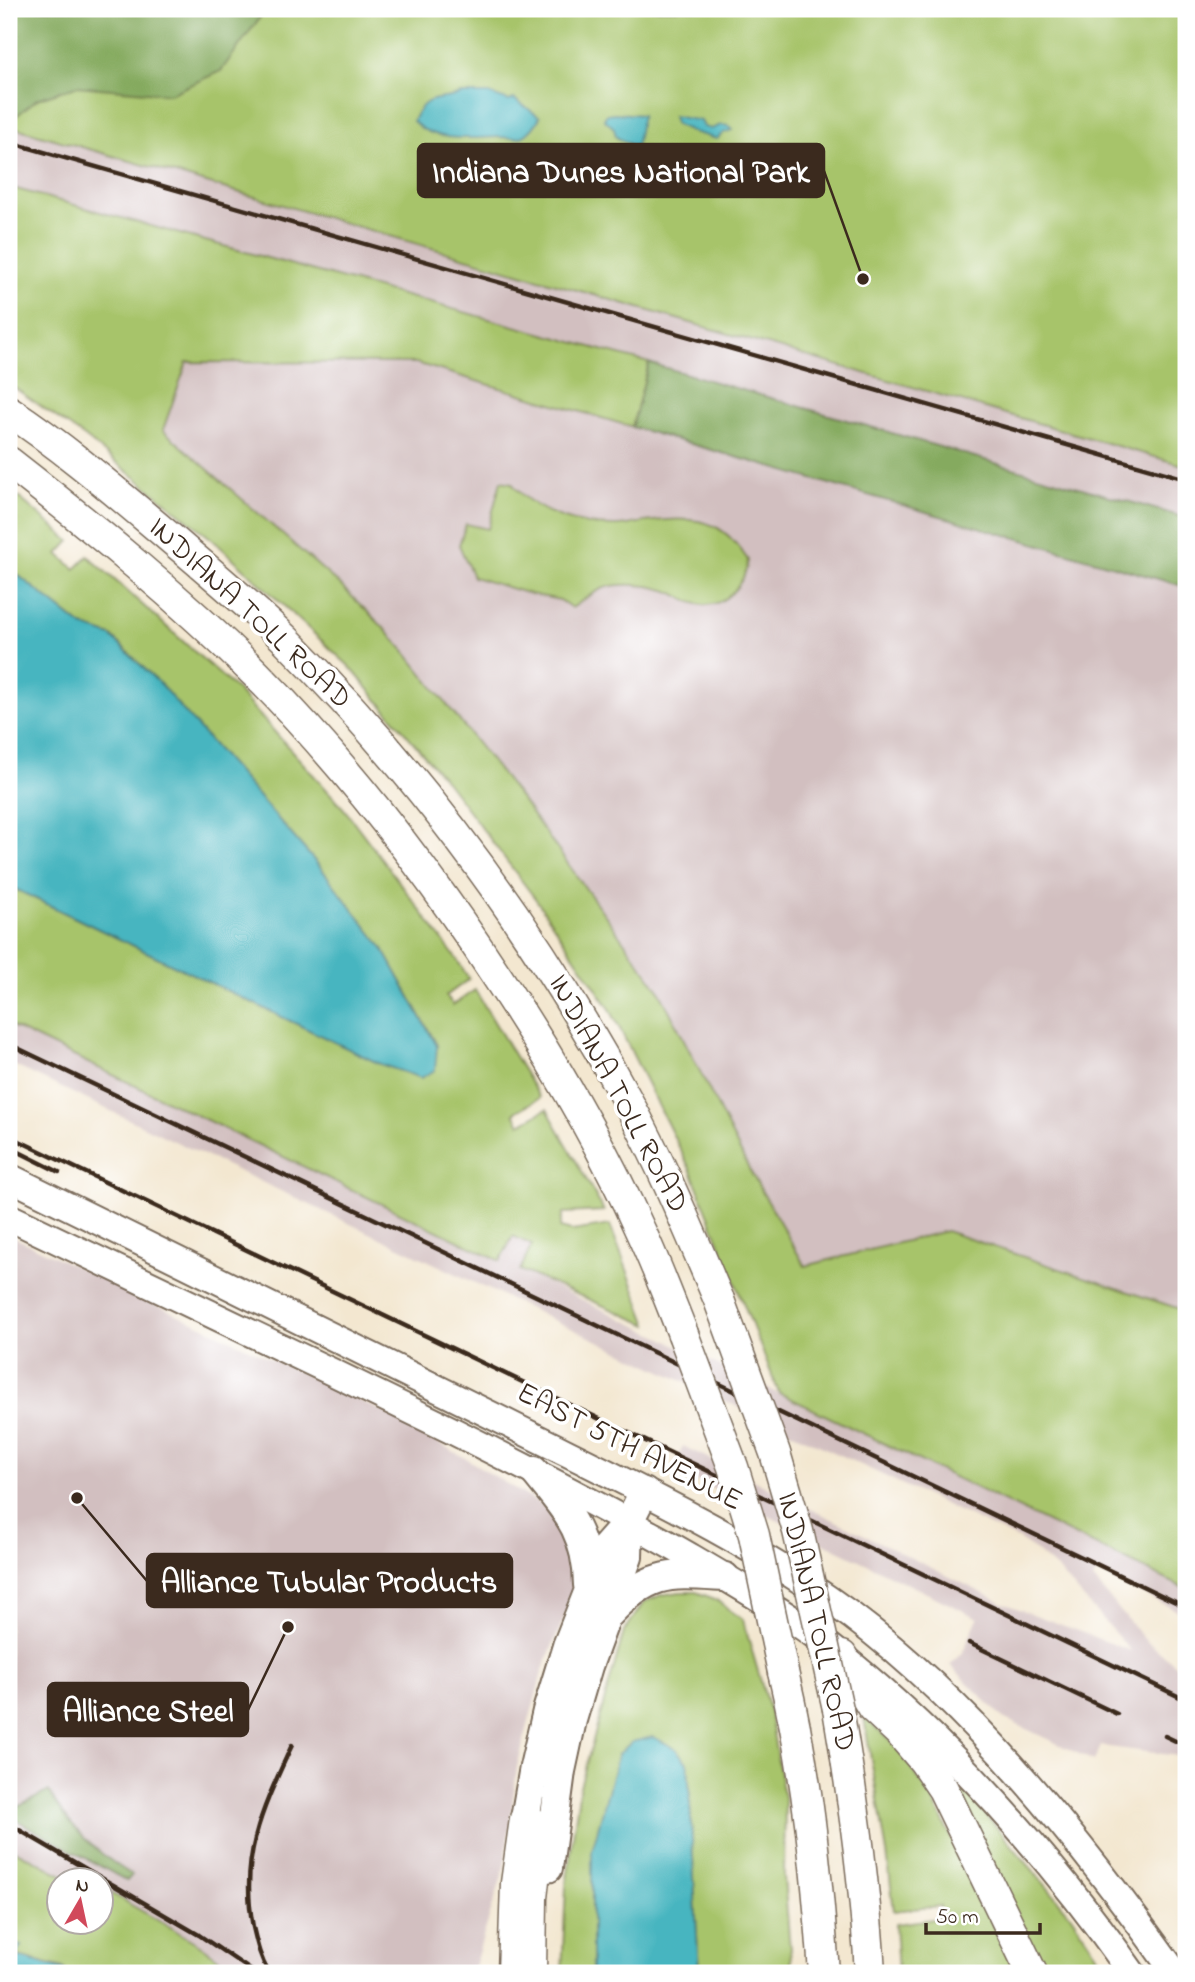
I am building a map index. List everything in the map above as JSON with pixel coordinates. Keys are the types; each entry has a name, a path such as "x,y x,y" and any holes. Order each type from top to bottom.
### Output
{"highway":[{"name":"INDIANA TOLL ROAD","path":"9,411 122,497 212,573 284,639 359,718 424,796 533,942 582,1020 627,1100 670,1184 719,1300 775,1452 798,1531 838,1709 855,1808 870,1973"},
{"name":"INDIANA TOLL ROAD","path":"9,462 102,535 191,613 247,666 325,748 396,834 452,908 576,1103 641,1231 733,1467 754,1535 801,1751 810,1815 824,1973"},
{"path":"534,1471 568,1514 581,1537 586,1554 588,1590"},
{"path":"516,1968 516,1883 534,1767 548,1711 567,1646 606,1547 629,1521 644,1492"},
{"path":"544,1973 546,1888 561,1771 572,1720 628,1557 629,1521"},
{"path":"605,1618 628,1594 653,1579 671,1574 725,1577"},
{"path":"842,1656 872,1707 917,1752 943,1789 1032,1973"}],"main road":[{"name":"EAST 5TH AVENUE","path":"9,1177 644,1492 791,1573 855,1618 925,1678 1001,1754 1058,1819 1175,1973"},
{"path":"9,1217 534,1471 629,1521 725,1577 803,1627 900,1705 971,1774 1089,1912 1132,1973"}],"shaded area":[{"path":"9,126 1186,466 1186,518 649,363 9,187"},
{"path":"187,362 416,363 1186,587 1186,1311 946,1231 806,1267 749,1169 659,990 524,803 408,655 382,626 339,584 163,430"},
{"path":"9,1025 500,1261 512,1236 532,1245 520,1270 1186,1589 1186,1615 1097,1572 1093,1579 1145,1640 1186,1673 1186,1757 1101,1746 1094,1761 1003,1718 950,1665 962,1654 978,1618 672,1469 683,1446 1003,1603 1131,1651 1059,1571 1018,1539 9,1063"},
{"path":"9,1235 382,1411 543,1506 567,1529 578,1556 574,1593 542,1672 517,1767 504,1869 472,1973 289,1973 276,1968 279,1973 239,1973 116,1907 116,1867 46,1869 9,1849"}],"green space":[{"path":"9,9 1186,9 1186,466 9,126"},
{"path":"9,9 266,9 221,71 170,94 76,86 37,99 9,122"},
{"path":"9,187 649,363 632,427 416,363 187,362 163,430 339,584 382,626 408,655 524,803 659,990 749,1169 805,1266 946,1231 1186,1311 1186,1589 779,1393 691,1171 610,1009 537,901 446,781 350,667 213,540 86,438 9,384"},
{"path":"649,363 1186,518 1186,587 632,427"},
{"path":"501,481 512,483 533,503 574,521 604,526 671,520 707,523 725,533 748,560 743,577 725,599 708,605 694,603 657,588 626,585 601,589 572,608 560,600 473,577 459,545 466,524 488,529"},
{"path":"9,489 70,541 58,554 75,569 88,556 236,689 345,810 469,979 446,996 453,1005 475,990 540,1098 514,1113 520,1124 547,1109 604,1211 563,1213 560,1228 572,1231 610,1225 648,1325 520,1270 532,1245 513,1236 500,1261 9,1025 9,886 380,1064 437,1045 382,947 320,867 160,684 112,636 82,626 9,568"},
{"path":"696,1592 715,1599 743,1620 769,1709 785,1803 784,1877 792,1973 699,1973 688,1764 592,1851 592,1973 562,1973 566,1886 580,1786 624,1632 644,1602 661,1595"},
{"path":"864,1718 891,1740 931,1796 1017,1973 898,1973 895,1924 941,1918 940,1906 894,1911"},
{"path":"953,1784 961,1785 1069,1913 1110,1973 1042,1973"},
{"path":"49,1791 65,1817 85,1839 132,1875 127,1881 116,1875 116,1867 102,1867 9,1816 9,1811"},
{"path":"9,1847 47,1867 46,1937 116,1937 116,1896 200,1945 239,1973 67,1973 63,1968 15,1955 21,1946 9,1943"}],"water":[{"path":"461,94 489,94 509,101 514,99 540,117 530,131 516,138 453,138 431,133 413,121 428,102"},
{"path":"607,114 642,115 636,147 616,137 614,128 604,119"},
{"path":"673,116 701,121 704,127 711,129 721,125 729,126 732,130 717,139 675,124"},
{"path":"9,568 82,626 111,636 160,684 320,867 382,947 437,1046 435,1070 421,1078 380,1064 9,886"},
{"path":"653,1737 675,1748 688,1764 699,1973 592,1973 592,1851 618,1754 632,1742"},
{"path":"9,1943 22,1946 15,1956 63,1969 67,1973 9,1973"}],"railway":[{"path":"9,142 1186,479"},
{"path":"9,1044 1186,1607"},
{"path":"9,1136 1186,1700"},
{"path":"9,1147 59,1172"},
{"path":"969,1643 1117,1714"},
{"path":"1165,1736 1186,1746"},
{"path":"269,1973 253,1927 249,1877 256,1833 292,1745"},
{"path":"9,1824 199,1935 255,1973"}],"place":[{"name":"Indiana Dunes National Park","path":"863,279"},
{"name":"Alliance Tubular Products","path":"77,1498"},
{"name":"Alliance Steel","path":"288,1627"}]}
